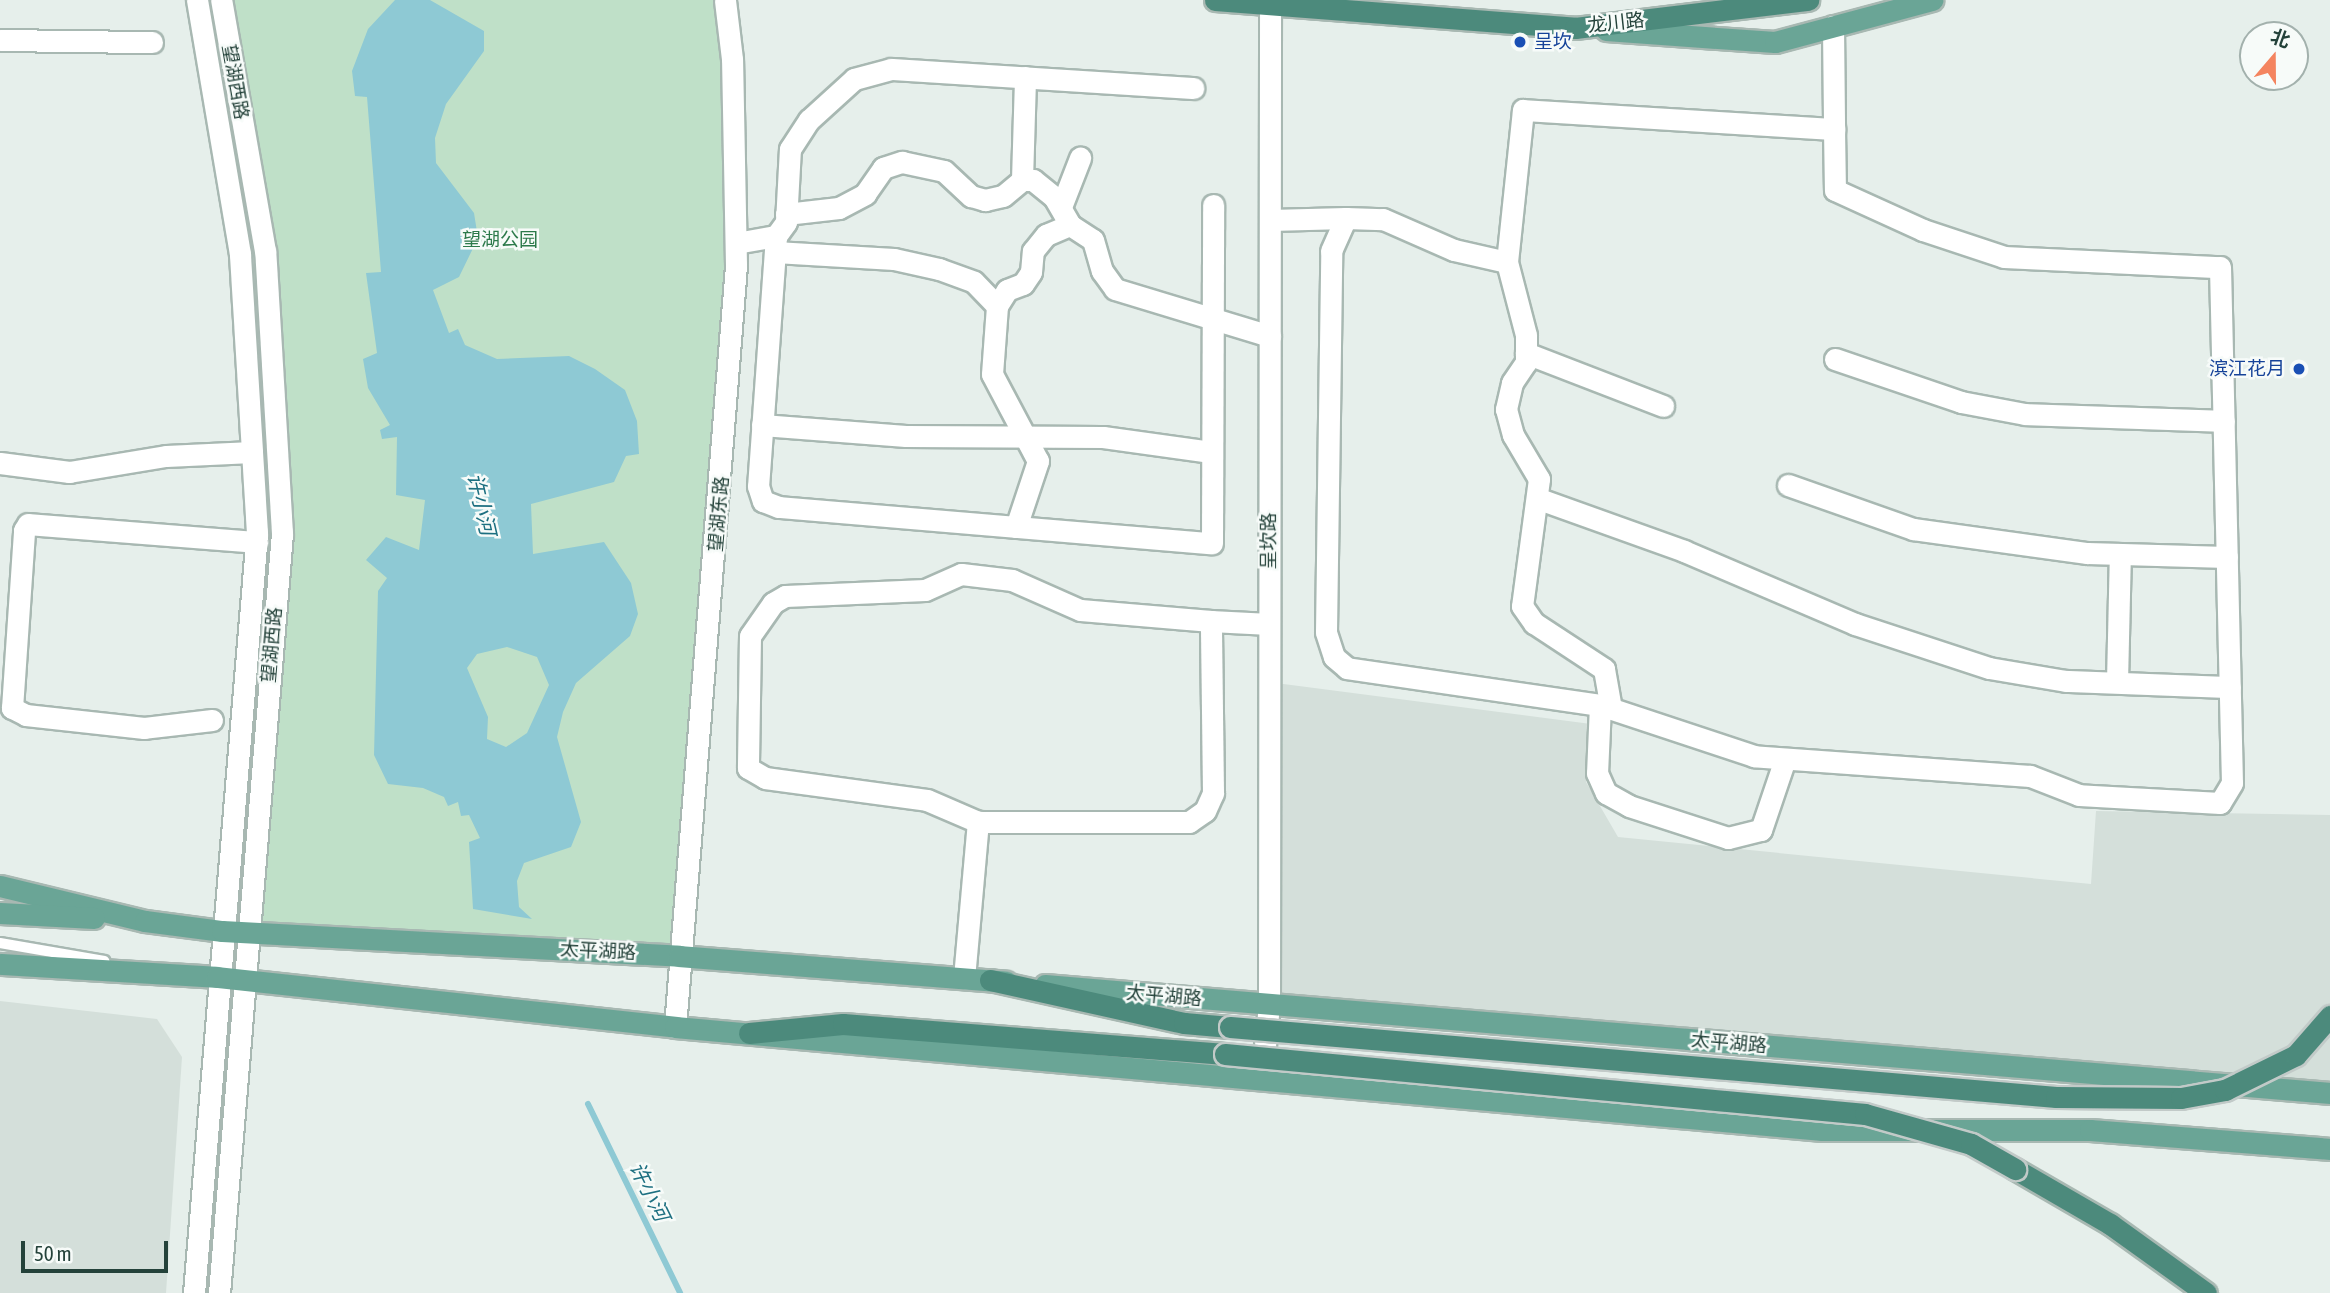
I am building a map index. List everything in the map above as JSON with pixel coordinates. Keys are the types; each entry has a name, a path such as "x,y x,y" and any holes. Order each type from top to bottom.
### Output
{"highway":[{"name":"龙川路","path":"1214,0 1270,1 1576,28 1808,0"},
{"path":"990,980 1184,1023 2056,1097 2181,1098 2225,1090 2296,1055 2330,1016"},
{"path":"749,1032 843,1024 1225,1054 1866,1114 1971,1144 2110,1224 2206,1293"}],"main road":[{"path":"1576,28 1775,42 1932,0"},
{"name":"太平湖路","path":"0,886 145,920 222,930 679,956 990,980 2330,1093"},
{"path":"0,913 145,920"},
{"path":"0,964 217,977 675,1027 1822,1130 2090,1130 2330,1149"}],"street":[{"name":"望湖西路","path":"194,1293 217,977 257,541 240,254 197,0"},
{"name":"望湖西路","path":"219,1293 242,980 282,534 265,251 221,0"},
{"name":"望湖东路","path":"675,1027 719,513 736,243 732,59 725,0"},
{"name":"呈坎路","path":"1262,1081 1269,1005 1270,1"},
{"path":"1346,219 1331,251 1326,632 1334,657 1348,668 1606,706 1754,757 2030,776 2079,795 2220,803 2232,783 2220,267 2004,257 1923,230 1835,190 1833,26"},
{"path":"0,40 152,42"},
{"path":"1192,88 891,69 854,79 809,120 790,149 786,214 776,244 758,486 763,501 779,507 1212,543 1213,205"},
{"path":"786,214 839,208 865,194 883,168 902,162 944,171 971,196 985,200 1003,196 1022,180 1025,76"},
{"path":"1785,759 1761,830 1728,838 1629,806 1606,793 1597,773 1606,706 1604,669 1534,623 1522,606 1539,499 1539,479 1513,435 1506,409 1526,353 1507,262 1523,110 1835,129"},
{"path":"1016,527 1038,461 992,374 997,306 1007,290 1023,284 1031,272 1033,250 1065,216 1080,158"},
{"path":"1022,180 1041,185 1065,216 1093,240 1102,271 1115,289 1270,336"},
{"path":"1270,220 1383,219 1454,250 1507,262"},
{"path":"736,243 776,244 894,259 939,269 974,282 997,306"},
{"path":"1526,353 1663,406"},
{"path":"1835,359 1961,402 2025,414 2224,421"},
{"path":"762,425 1027,438 1103,437 1211,452"},
{"path":"0,463 69,472 166,456 252,452"},
{"path":"1788,485 1913,530 2120,554 2227,557"},
{"path":"1539,499 1684,551 1855,624 1989,668 2117,682 2230,687"},
{"path":"212,720 144,728 26,715 12,708 24,530 28,524 257,541"},
{"path":"2117,682 2120,554"},
{"path":"1211,621 1213,793 1205,811 1189,822 978,822 927,800 765,778 748,768 751,636 773,603 785,596 925,590 961,574 1012,580 1080,610 1269,624"},
{"path":"964,978 978,822"}],"lane":[{"path":"0,943 154,972"}],"shaded area":[{"path":"1269,682 1591,724 1586,782 1618,837 2091,884 2096,811 2330,815 2330,1093 1269,1005"},
{"path":"0,1001 157,1019 182,1057 166,1293 0,1293"}],"green space":[{"name":"望湖公园","path":"221,0 725,0 736,265 679,956 247,932 282,533 265,251"}],"water":[{"path":"395,0 430,0 484,31 484,51 446,104 435,138 436,163 474,213 478,238 459,277 433,290 449,333 458,329 465,345 497,359 569,356 595,369 625,390 637,421 639,454 626,456 614,482 531,504 533,554 604,542 631,583 638,614 630,636 576,683 563,712 557,737 581,822 571,847 524,863 517,881 519,907 532,919 473,909 469,842 480,838 469,815 461,816 458,802 448,806 444,797 423,788 388,784 374,755 378,591 387,578 366,560 386,537 419,550 425,500 396,495 397,437 382,439 380,430 390,425 368,388 363,359 377,353 366,273 381,272 367,97 355,96 352,71 368,29","holes":["507,647 537,657 549,685 527,733 506,747 487,739 488,717 467,668 477,654"]}],"waterway":[{"name":"许小河","path":"588,1104 680,1293"}],"place":[{"name":"呈坎","path":"1520,42"},
{"name":"滨江花月","path":"2299,369"}]}
